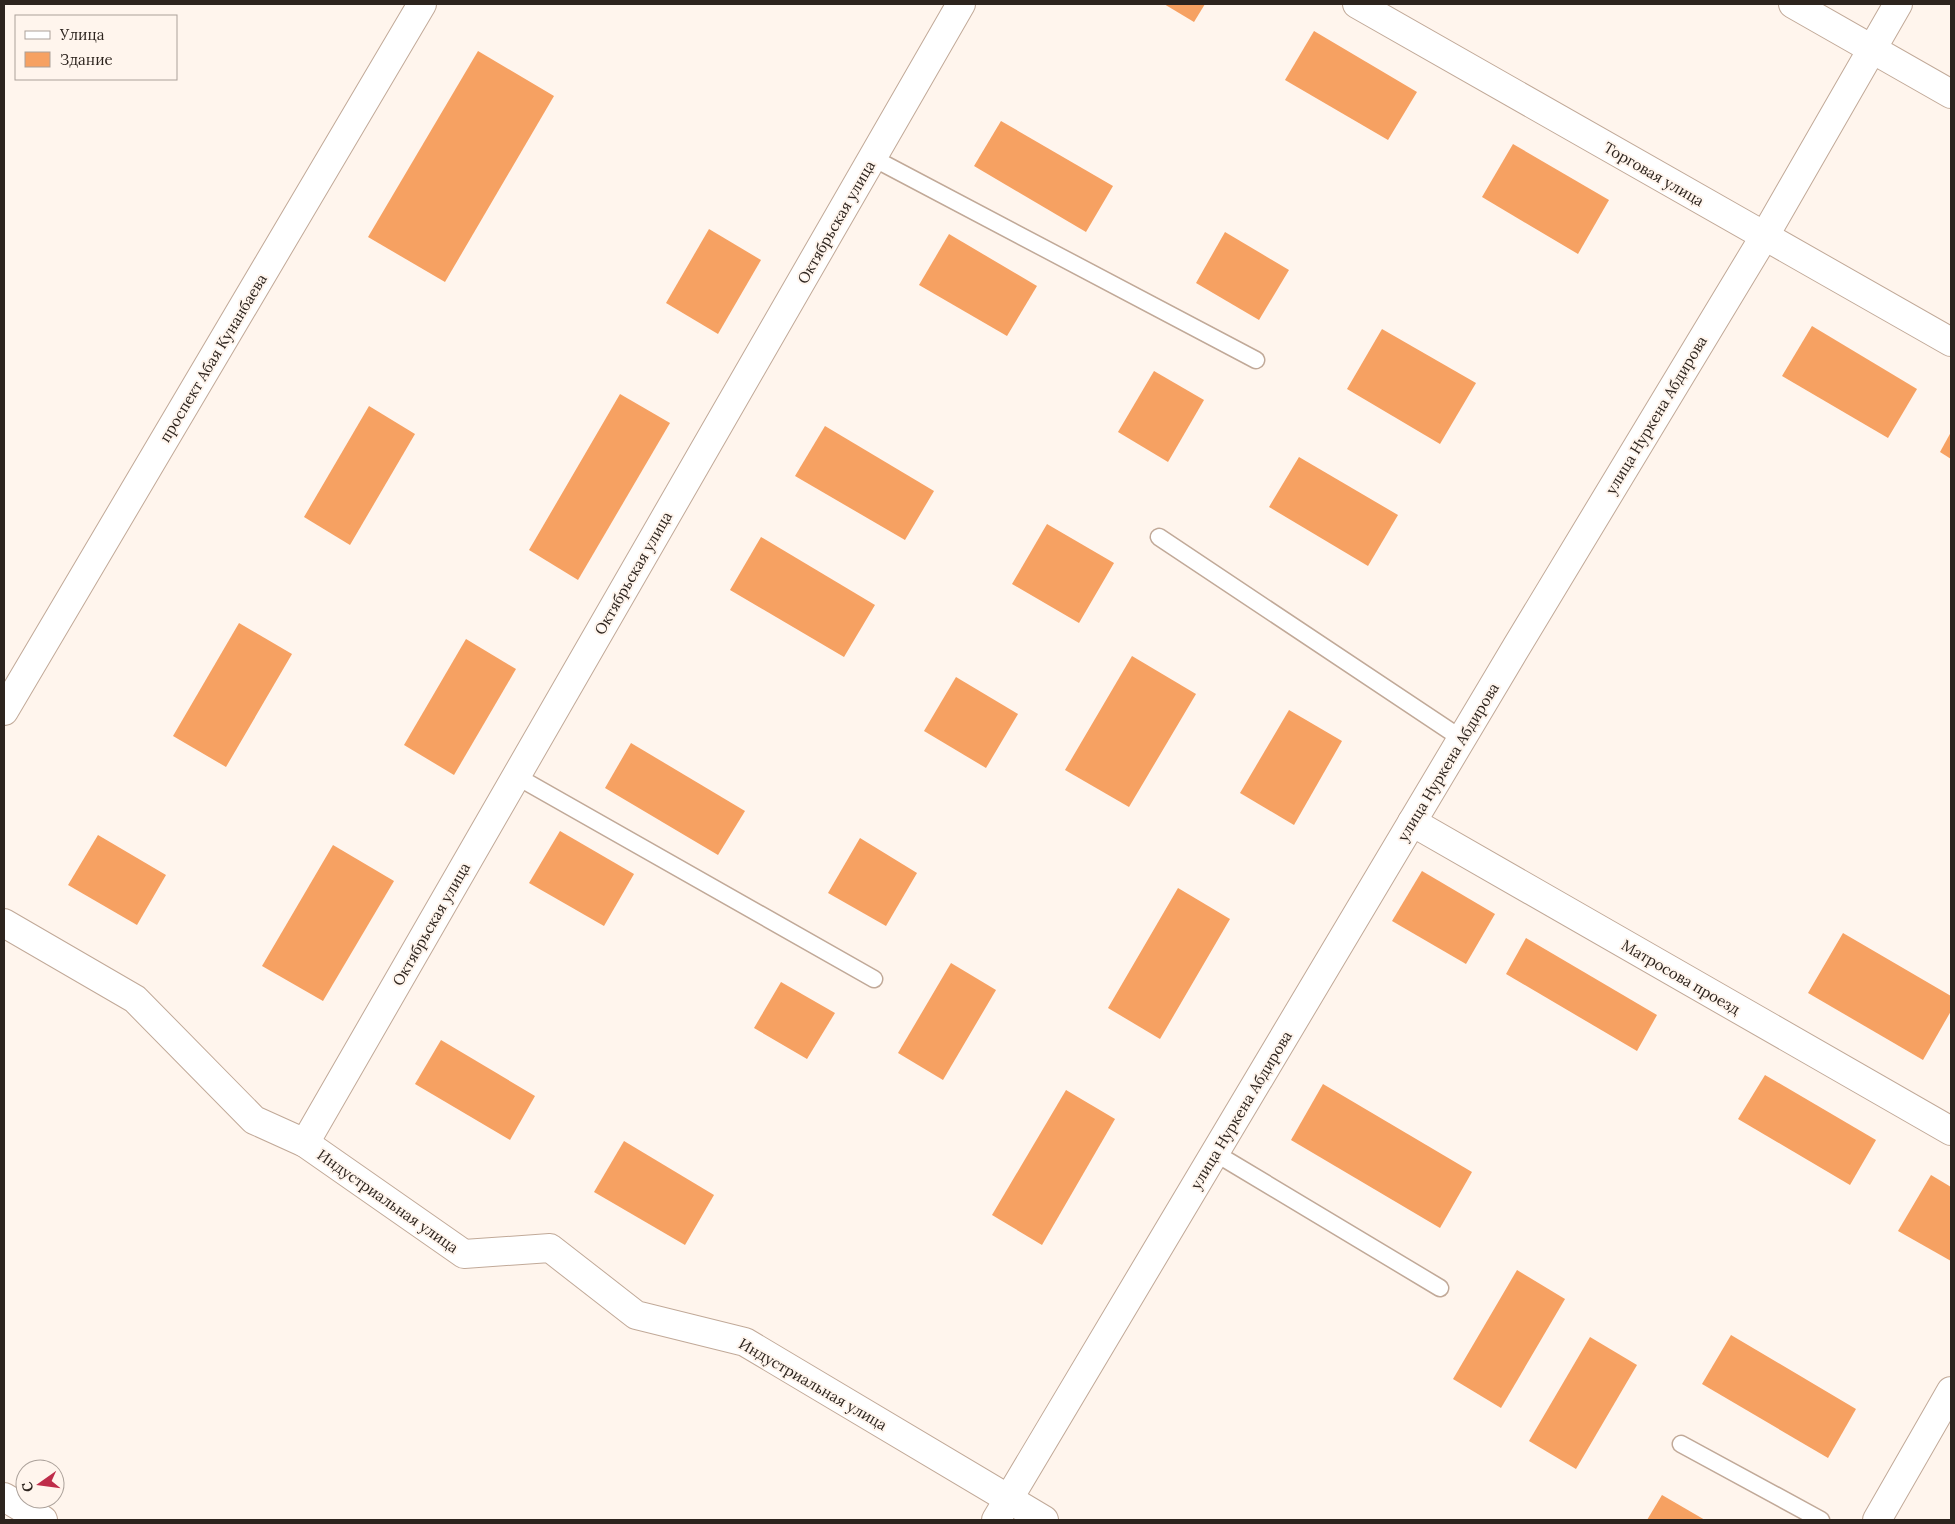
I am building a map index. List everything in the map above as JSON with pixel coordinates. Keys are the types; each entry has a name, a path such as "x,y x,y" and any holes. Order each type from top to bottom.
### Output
{"street":[{"name":"проспект Абая Кунанбаева","path":"4,711 422,4"},
{"name":"Октябрьская улица","path":"305,1143 961,4"},
{"name":"Торговая улица","path":"1357,4 1951,342"},
{"path":"1793,4 1951,94"},
{"name":"улица Нуркена Абдирова","path":"1003,1510 1412,822 1764,237 1898,4"},
{"name":"Матросова проезд","path":"1412,822 1951,1131"},
{"name":"Индустриальная улица","path":"4,923 135,998 254,1120 305,1143 464,1254 550,1248 636,1314 745,1342 1003,1510 1044,1520"},
{"path":"1877,1520 1951,1391"},
{"path":"4,1497 43,1520"}],"lane":[{"path":"873,158 1256,360"},
{"path":"1159,537 1462,739"},
{"path":"516,776 874,979"},
{"path":"1215,1153 1440,1288"},
{"path":"1681,1444 1821,1520"}],"building":[{"path":"1164,4 1205,4 1194,22"},
{"path":"1314,31 1417,92 1388,140 1285,80"},
{"path":"478,51 554,96 445,282 368,237"},
{"path":"1001,121 1113,186 1086,232 974,166"},
{"path":"1513,144 1609,200 1578,254 1482,197"},
{"path":"709,229 761,260 718,334 666,303"},
{"path":"1225,232 1289,270 1259,320 1196,283"},
{"path":"949,234 1037,286 1007,336 919,285"},
{"path":"1812,326 1917,389 1888,438 1782,376"},
{"path":"1382,329 1476,383 1440,444 1347,389"},
{"path":"1154,371 1204,400 1168,462 1118,432"},
{"path":"620,394 670,423 578,580 529,550"},
{"path":"369,406 415,434 350,545 304,517"},
{"path":"825,426 934,491 905,540 795,476"},
{"path":"1951,432 1951,459 1940,452"},
{"path":"1299,457 1398,515 1368,566 1269,507"},
{"path":"1047,524 1114,563 1079,623 1012,584"},
{"path":"761,537 875,605 844,657 730,590"},
{"path":"239,623 292,654 226,767 173,736"},
{"path":"466,639 516,669 454,775 404,745"},
{"path":"1132,656 1196,694 1129,807 1065,770"},
{"path":"956,677 1018,714 986,768 924,731"},
{"path":"1289,710 1342,741 1294,825 1240,793"},
{"path":"631,743 745,811 718,855 605,788"},
{"path":"560,831 634,874 604,926 529,883"},
{"path":"98,835 166,875 137,925 68,885"},
{"path":"860,838 917,873 886,926 828,893"},
{"path":"333,845 394,881 323,1001 262,966"},
{"path":"1422,871 1495,914 1466,964 1392,921"},
{"path":"1178,888 1230,919 1160,1039 1108,1008"},
{"path":"1843,933 1951,996 1951,1011 1923,1060 1808,993"},
{"path":"1526,938 1657,1015 1637,1051 1506,974"},
{"path":"951,963 996,990 943,1080 898,1053"},
{"path":"781,982 835,1013 807,1059 754,1028"},
{"path":"441,1040 535,1096 510,1140 415,1084"},
{"path":"1765,1075 1876,1140 1850,1185 1738,1119"},
{"path":"1323,1084 1472,1172 1440,1228 1291,1140"},
{"path":"1066,1090 1115,1119 1042,1245 992,1215"},
{"path":"624,1141 714,1195 685,1245 594,1192"},
{"path":"1931,1175 1951,1187 1951,1261 1898,1231"},
{"path":"1517,1270 1565,1299 1501,1408 1453,1379"},
{"path":"1731,1335 1856,1409 1828,1458 1702,1384"},
{"path":"1590,1337 1637,1365 1576,1469 1529,1441"},
{"path":"1662,1495 1705,1520 1647,1520"}]}
